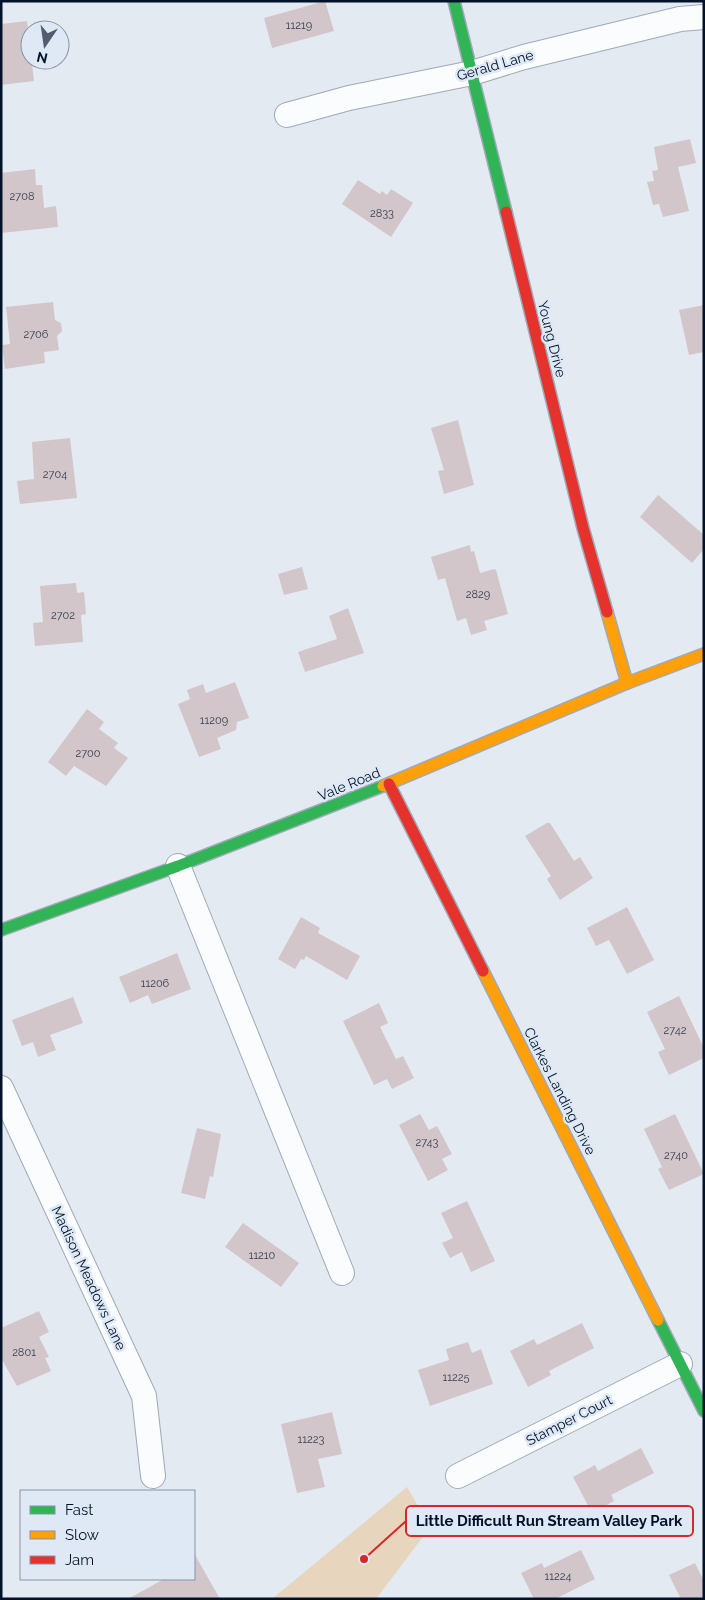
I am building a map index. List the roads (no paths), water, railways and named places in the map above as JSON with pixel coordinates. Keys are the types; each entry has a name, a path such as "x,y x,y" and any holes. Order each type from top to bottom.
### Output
{"street":[{"name":"Young Drive","path":"454,1 583,528 627,683"},
{"name":"Gerald Lane","path":"286,114 349,98 472,74 524,56 680,19 704,16"},
{"name":"Vale Road","path":"1,930 178,866 388,784 627,683 704,654"},
{"name":"Clarkes Landing Drive","path":"388,784 704,1411"},
{"path":"178,866 342,1273"},
{"name":"Madison Meadows Lane","path":"1,1088 144,1396 153,1476"},
{"name":"Stamper Court","path":"458,1476 680,1364"}],"place":[{"name":"Little Difficult Run Stream Valley Park","path":"364,1559"}]}
